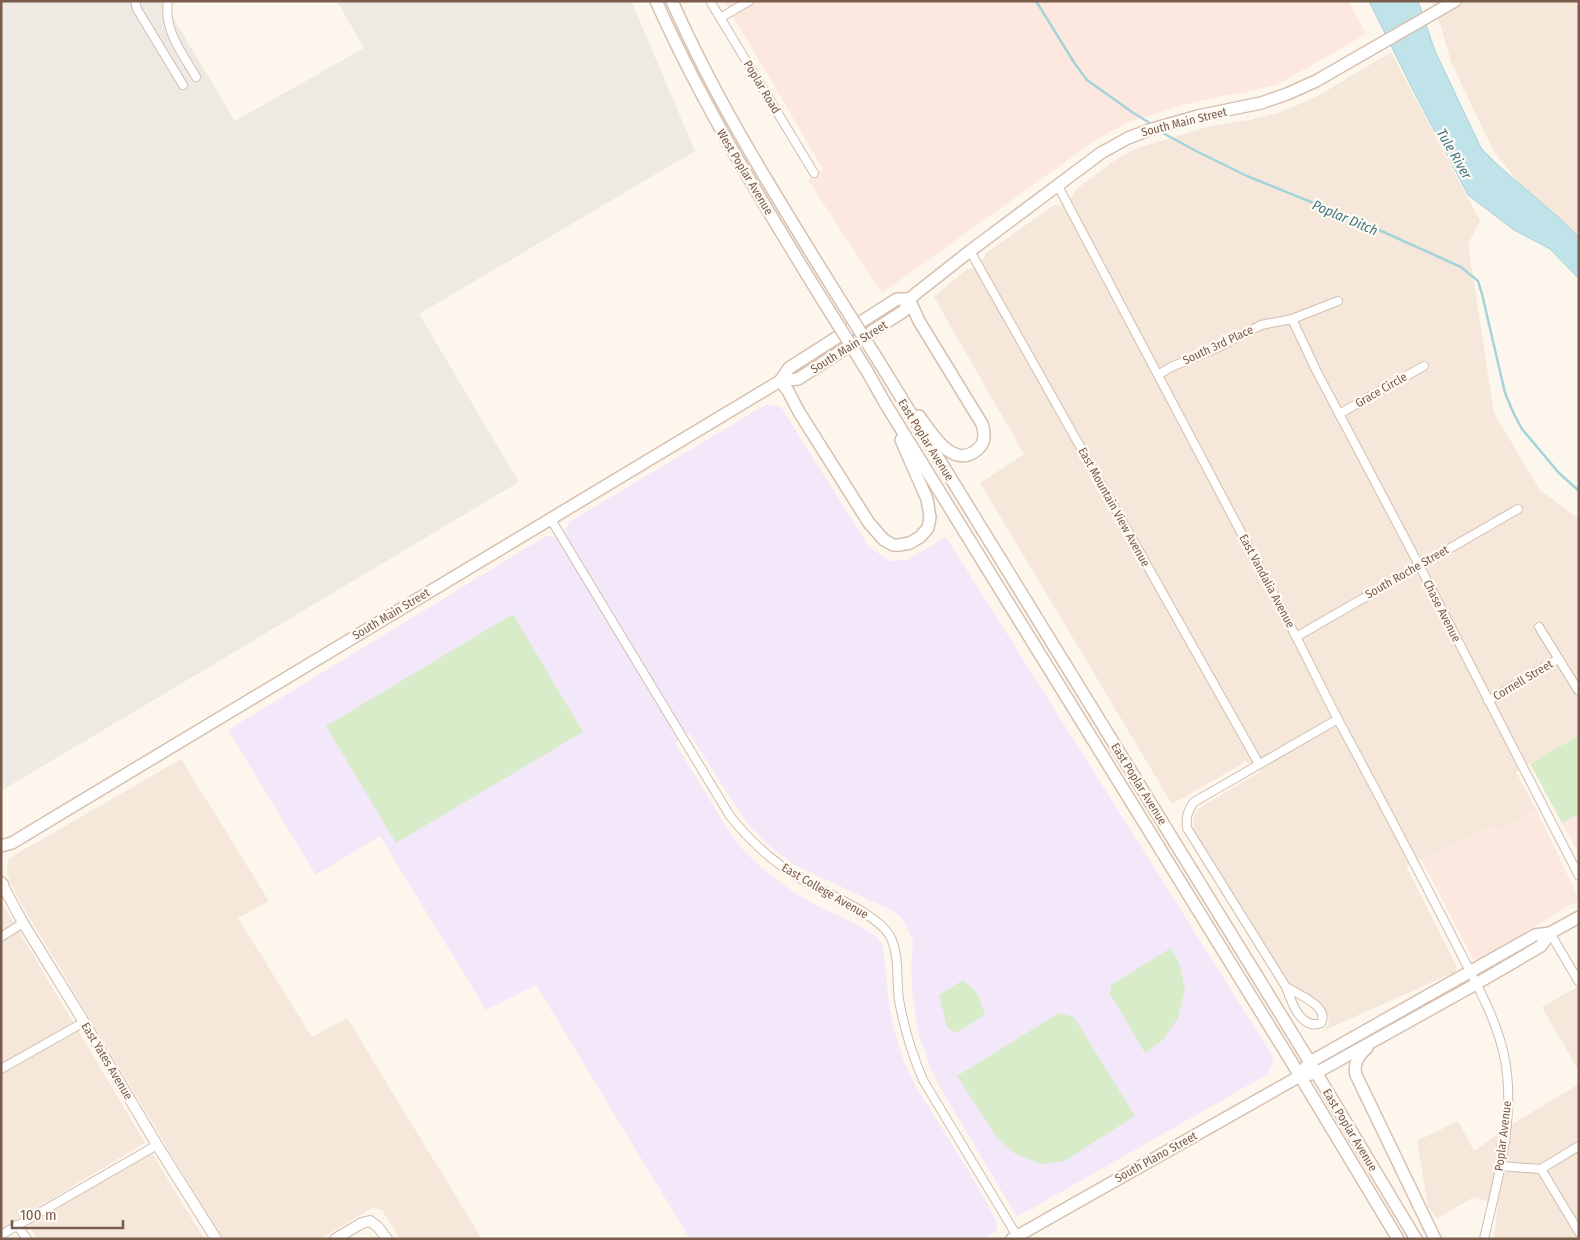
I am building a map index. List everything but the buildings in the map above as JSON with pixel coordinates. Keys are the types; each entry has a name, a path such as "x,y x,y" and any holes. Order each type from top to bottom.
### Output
{"main road":[{"name":"West Poplar Avenue","path":"656,1 701,96 846,338"},
{"name":"West Poplar Avenue","path":"672,1 705,69 739,132 860,331"},
{"name":"South Main Street","path":"2,846 12,843 780,381 789,368 896,299 909,299 970,251 1109,148 1141,132 1273,100 1304,87 1453,2"},
{"path":"878,360 946,450 956,455 964,456 980,448 984,440 982,424 919,322 909,299"},
{"name":"East Poplar Avenue","path":"860,331 1310,1062 1416,1239"},
{"name":"East Poplar Avenue","path":"846,338 1300,1076 1398,1239"},
{"path":"780,381 788,391 868,523 884,540 893,545 899,545 916,540 925,532 930,523 930,512 927,500 885,403"},
{"name":"South Plano Street","path":"1015,1237 1300,1076 1316,1073 1378,1039 1473,978 1535,935 1550,933 1579,917"},
{"name":"South Plano Street","path":"1300,1076 1310,1062 1473,978"},
{"path":"1378,1039 1361,1053 1357,1060 1356,1075 1435,1239"}],"street":[{"path":"135,1 183,85"},
{"path":"168,1 168,23 173,38 196,77"},
{"name":"Poplar Road","path":"710,1 814,173"},
{"path":"720,18 749,1"},
{"path":"166,56 179,48"},
{"name":"East Vandalia Avenue","path":"1058,186 1394,822 1473,978"},
{"name":"East Mountain View Avenue","path":"970,251 1259,764"},
{"name":"South 3rd Place","path":"1158,375 1171,367 1217,348 1261,325 1292,318 1338,301"},
{"name":"Chase Avenue","path":"1292,318 1316,370 1579,876"},
{"name":"Grace Circle","path":"1339,414 1424,366"},
{"name":"South Roche Street","path":"1296,637 1518,509"},
{"name":"East College Avenue","path":"550,518 730,816 748,839 769,858 797,877 880,923 890,936 895,950 903,1024 913,1056 923,1080 1015,1237"},
{"path":"1539,627 1578,690"},
{"name":"Cornell Street","path":"1488,701 1558,659"},
{"path":"1259,764 1338,719"},
{"name":"East Poplar Avenue","path":"1259,764 1194,802 1188,812 1187,828 1286,987 1292,1004 1302,1019 1313,1025 1321,1023 1324,1017 1317,1006 1286,987"},
{"name":"East Yates Avenue","path":"2,883 23,923 216,1239"},
{"path":"1,936 23,923"},
{"path":"1550,933 1579,982"},
{"name":"Poplar Avenue","path":"1473,978 1494,1021 1505,1058 1508,1088 1508,1114 1500,1166 1484,1239"},
{"path":"1,1069 84,1022"},
{"path":"1,1234 157,1145"},
{"path":"1500,1166 1541,1169 1579,1146"},
{"path":"1541,1169 1579,1232"},
{"path":"335,1239 367,1221 373,1222 385,1236"},
{"path":"17,1225 26,1239"}],"shaded area":[{"path":"1,1 163,1 235,121 364,48 337,1 631,1 695,151 419,314 519,482 1,791"},
{"path":"724,1 1349,1 1366,34 1279,84 1182,105 1129,122 1110,132 1090,144 882,293 808,180 823,169"},
{"path":"1431,1 1579,1 1579,238 1523,189 1493,150 1451,62"},
{"path":"1391,52 1480,221 1468,244 1494,413 1540,490 1579,519 1579,735 1516,772 1536,809 1496,832 1492,826 1406,866 1457,967 1455,972 1323,1031 1328,1025 1329,1017 1325,1009 1316,1001 1299,992 1288,982 1194,830 1193,817 1200,807 1262,771 1244,760 1242,764 1172,804 980,483 1024,454 934,297 967,269 971,269 985,257 986,253 1054,205 1059,206 1073,196 1075,190 1115,160 1137,148 1211,126 1249,120 1281,112 1316,97"},
{"path":"767,404 781,407 869,547 890,561 907,560 946,537 1274,1058 1268,1074 1017,1217 931,1069 919,1036 913,1000 911,967 913,941 903,920 895,912 793,864 767,844 746,822 689,733 675,743 730,833 744,851 762,868 795,893 863,928 876,936 883,946 889,1004 904,1062 915,1085 976,1183 997,1222 997,1231 983,1239 690,1239 536,985 486,1010 380,836 316,875 228,730 546,536 554,537 567,528 569,522"},
{"path":"181,759 269,901 238,918 312,1037 347,1018 482,1239 400,1239 382,1210 372,1208 320,1239 222,1239 23,907 7,873 8,860 13,856"},
{"path":"1536,809 1578,897 1576,902 1477,960 1473,959 1421,859 1492,826 1496,831"},
{"path":"1579,814 1579,854 1562,823"},
{"path":"1,901 145,1143 1,1229"},
{"path":"1579,986 1579,1071 1542,1007"},
{"path":"1579,1084 1579,1239 1494,1239 1498,1205 1474,1197 1437,1219 1428,1206 1417,1141 1458,1121 1474,1151 1514,1123"},
{"path":"152,1153 204,1239 38,1239 28,1224"}],"green space":[{"path":"513,614 583,732 396,843 326,726"},
{"path":"1579,735 1579,814 1562,823 1530,764"},
{"path":"1171,948 1180,965 1185,990 1178,1018 1164,1039 1145,1053 1110,994 1111,985"},
{"path":"963,980 978,994 985,1015 956,1033 947,1027 939,995"},
{"path":"1059,1013 1074,1017 1135,1116 1065,1161 1041,1164 1014,1153 997,1138 957,1076"}],"water":[{"name":"Tule River","path":"1369,1 1418,1 1435,51 1481,148 1579,237 1579,279 1550,249 1514,230 1468,195"}],"waterway":[{"name":"Poplar Ditch","path":"1036,1 1087,80 1153,125"},
{"name":"Poplar Ditch","path":"1161,132 1247,176 1368,225 1461,267 1478,281 1505,393 1514,414 1522,429 1559,473 1579,491"}]}
